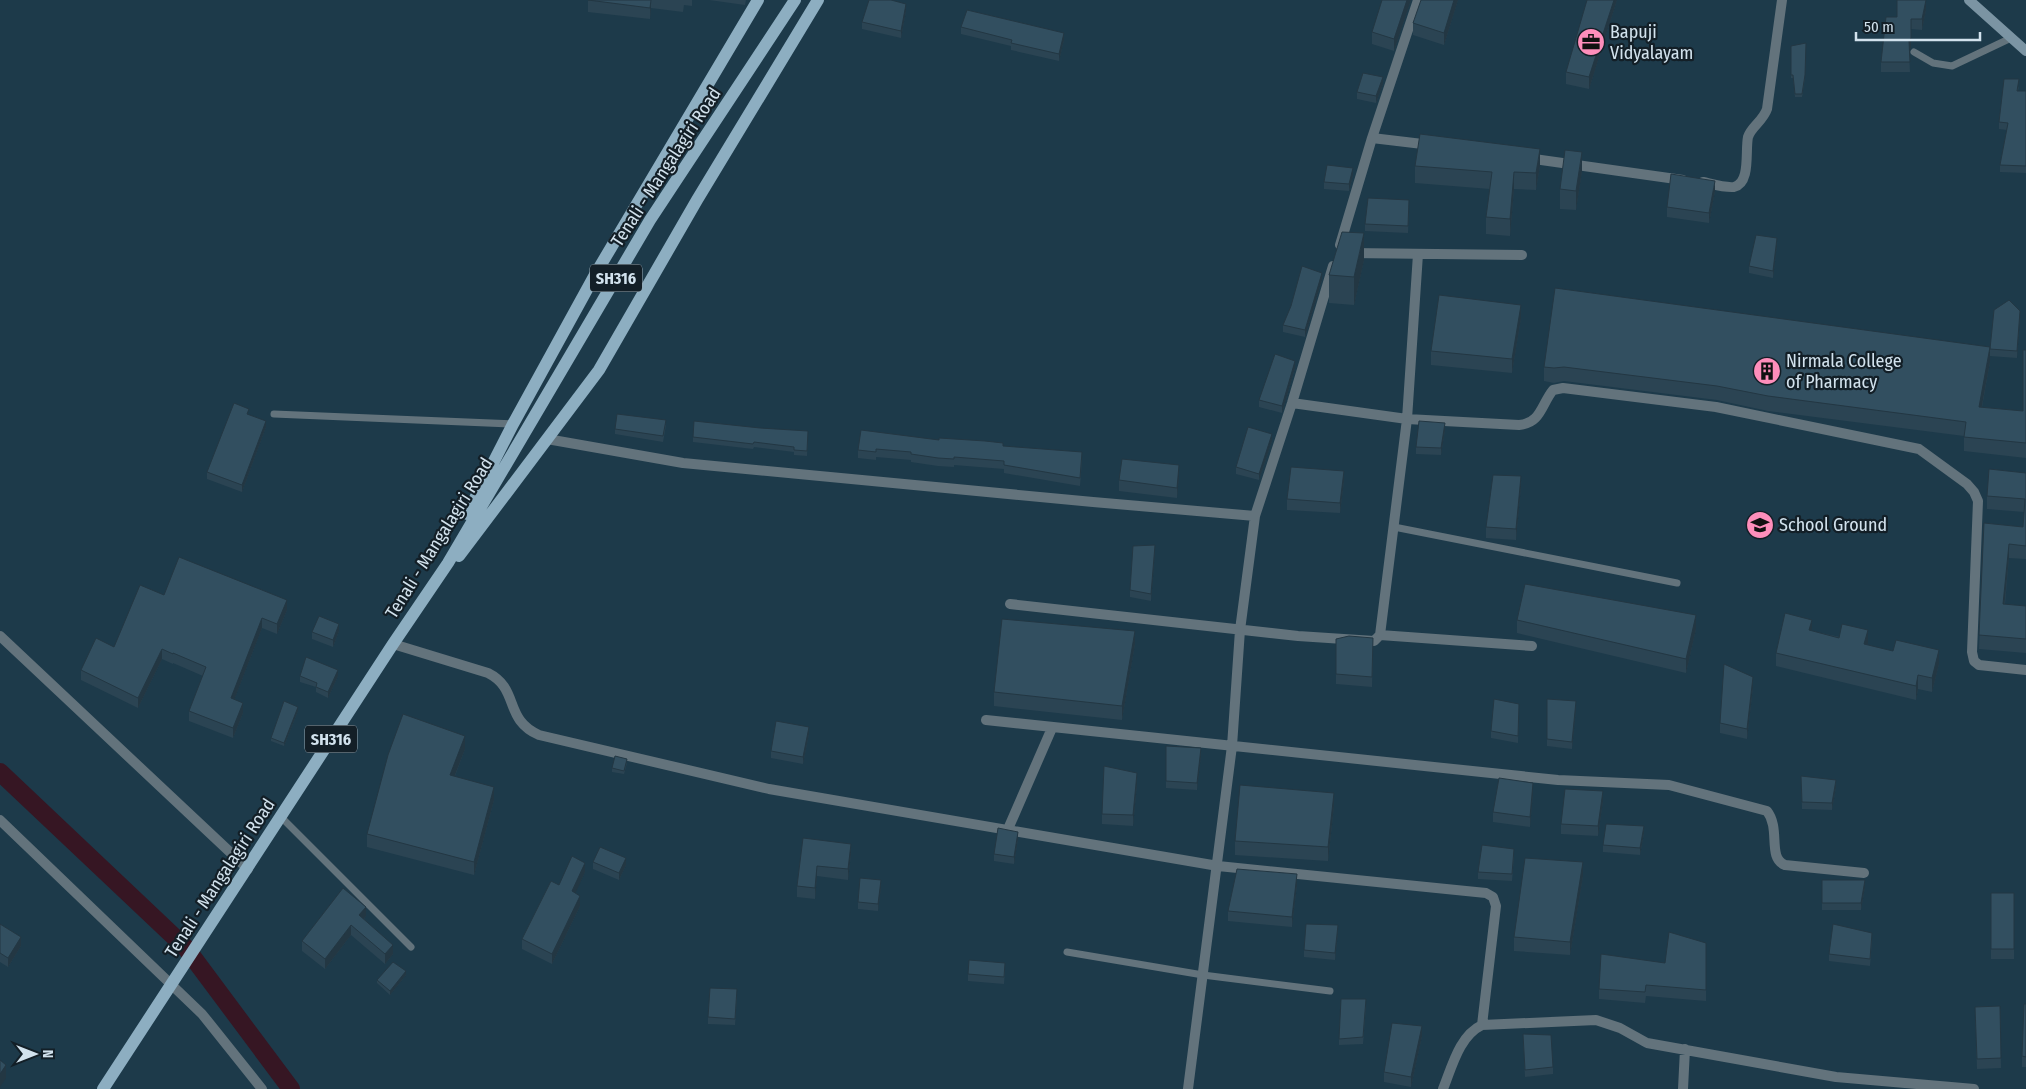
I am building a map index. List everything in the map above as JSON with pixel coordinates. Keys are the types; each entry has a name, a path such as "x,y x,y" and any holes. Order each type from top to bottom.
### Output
{"main road":[{"path":"428,592 514,424 596,273 758,0"},
{"name":"Tenali - Mangalagiri Road","path":"103,1089 393,644 448,563 650,220 796,0"},
{"path":"420,603 471,541 599,370 818,0"}],"street":[{"path":"1188,1089 1218,866 1232,746 1240,630 1255,516 1292,403 1372,138 1418,0"},
{"path":"1515,156 1733,187 1741,184 1744,177 1748,136 1754,126 1764,118 1767,109 1782,0"},
{"path":"1969,0 2026,51"},
{"path":"1372,138 1439,146"},
{"path":"1337,252 1522,255"},
{"path":"1010,604 1298,636 1374,641 1380,635 1394,527 1406,419 1418,254"},
{"path":"1292,403 1406,419 1529,424 1537,418 1553,390 1563,388 1716,407 1919,449 1968,484 1978,501 1972,652 1974,661 1980,665 2026,670"},
{"path":"547,439 683,463 1255,516"},
{"path":"1380,635 1532,646"},
{"path":"0,636 248,869"},
{"path":"393,644 488,673 498,678 505,687 516,717 527,730 539,735 769,789 1218,866 1486,894 1493,897 1496,906 1482,1025"},
{"path":"986,720 1558,780 1669,786 1767,811 1773,819 1776,857 1779,863 1864,873"},
{"path":"1008,830 1052,728"},
{"path":"0,820 172,982 202,1014 262,1089"},
{"path":"1443,1089 1465,1038 1474,1029 1482,1025 1596,1020 1620,1028 1647,1043 1836,1077 1974,1089"},
{"path":"1683,1089 1685,1049"}],"lane":[{"path":"1914,52 1933,63 1952,66 2011,38"},
{"path":"274,414 514,424"},
{"path":"1394,527 1677,583"},
{"path":"281,816 411,947"},
{"path":"1067,952 1204,975 1330,991"}],"building":[{"path":"588,0 651,0 650,8"},
{"path":"869,0 891,0 906,4 901,31 862,22"},
{"path":"1382,0 1407,0 1394,39 1372,32"},
{"path":"1421,0 1454,0 1444,33 1413,23"},
{"name":"Bapuji Vidyalayam","path":"1587,0 1614,0 1589,77 1566,72"},
{"path":"1897,0 1926,0 1922,19 1911,19 1910,62 1881,62 1886,17 1897,17"},
{"path":"967,10 1064,33 1059,54 1011,43 1012,40 961,27"},
{"path":"1806,43 1805,75 1802,94 1795,94 1793,75 1791,75 1791,46"},
{"path":"1363,73 1383,77 1376,96 1357,92"},
{"path":"2004,79 2019,79 2017,91 2026,91 2026,166 2000,165 2008,123 1999,122"},
{"path":"1420,134 1540,149 1536,173 1514,172 1510,219 1486,217 1492,172 1415,166"},
{"path":"1565,150 1582,152 1576,191 1560,189"},
{"path":"1327,165 1353,168 1349,184 1324,182"},
{"path":"1671,174 1715,181 1709,213 1667,207"},
{"path":"1368,198 1409,200 1408,226 1365,224"},
{"path":"1342,232 1364,233 1354,277 1329,275"},
{"path":"1756,235 1777,238 1773,271 1749,266"},
{"path":"1302,266 1322,273 1305,330 1283,325 1291,306"},
{"name":"Nirmala College of Pharmacy","path":"1555,288 1990,347 1979,407 2023,411 2023,350 2026,350 2026,443 1964,437 1966,422 1768,396 1717,386 1564,367 1544,367"},
{"path":"1439,295 1521,305 1512,359 1431,351"},
{"path":"2009,300 2020,311 2017,351 1990,349 1994,310"},
{"path":"1275,354 1295,361 1282,406 1259,400"},
{"path":"234,403 249,409 247,414 266,421 242,485 207,472"},
{"path":"617,414 666,420 663,436 615,429"},
{"path":"694,421 808,431 807,451 794,450 794,447 754,442 753,444 693,437"},
{"path":"1419,421 1445,423 1441,448 1416,447"},
{"path":"1248,427 1272,434 1259,474 1236,467"},
{"path":"861,430 939,440 939,438 985,441 1003,443 1003,446 1082,452 1080,478 1004,465 1004,461 954,457 954,459 938,458 911,454 911,452 876,449 876,452 858,450"},
{"path":"1122,459 1179,465 1177,488 1119,480"},
{"path":"1291,467 1344,471 1340,503 1287,499"},
{"path":"1989,469 2026,473 2026,546 2009,544 2003,604 2026,606 2026,639 1979,635 1984,523 2023,527 2025,499 1987,496"},
{"path":"1493,475 1521,476 1516,529 1486,527"},
{"path":"1155,545 1151,594 1130,590 1133,546"},
{"path":"179,557 287,600 277,624 262,618 231,698 243,703 233,728 189,711 206,667 173,653 162,649 138,698 81,670 96,638 114,647 140,585 164,595"},
{"path":"1525,584 1696,615 1686,659 1517,620"},
{"path":"1785,613 1812,620 1809,630 1839,638 1842,624 1868,630 1864,644 1893,651 1896,640 1939,650 1932,678 1918,675 1916,686 1776,653"},
{"path":"319,616 339,624 333,640 312,632"},
{"path":"1002,619 1135,631 1122,706 994,692"},
{"path":"1349,636 1373,638 1372,677 1336,674 1336,639"},
{"path":"306,657 338,670 328,692 316,687 317,683 300,676"},
{"path":"1724,664 1753,677 1747,729 1720,723"},
{"path":"1494,699 1519,704 1518,736 1491,731"},
{"path":"1547,699 1576,701 1572,742 1547,739"},
{"path":"284,701 298,707 284,743 271,738"},
{"path":"403,714 465,736 450,775 494,787 474,862 367,834 388,755"},
{"path":"776,721 809,727 803,757 771,751"},
{"path":"1166,746 1201,748 1197,783 1166,781"},
{"path":"615,756 627,759 624,771 612,768"},
{"path":"1104,766 1137,773 1133,815 1102,814"},
{"path":"1801,776 1836,780 1832,803 1802,802"},
{"path":"1499,778 1533,783 1530,817 1493,812"},
{"path":"1240,785 1334,793 1328,847 1235,841"},
{"path":"1565,789 1603,791 1598,826 1561,824"},
{"path":"1606,824 1644,826 1640,848 1603,845"},
{"path":"998,828 1018,832 1014,857 994,854"},
{"path":"803,838 851,844 848,869 817,866 815,888 797,886"},
{"path":"1482,845 1514,849 1512,874 1478,872"},
{"path":"600,847 626,858 619,873 593,862"},
{"path":"572,856 585,863 572,891 580,896 552,954 522,939 551,881 559,885"},
{"path":"1525,858 1583,862 1570,942 1514,937"},
{"path":"1237,869 1297,874 1292,917 1228,911"},
{"path":"860,878 881,880 878,904 858,902"},
{"path":"1822,880 1865,880 1861,903 1822,903"},
{"path":"343,888 366,907 359,915 393,945 385,954 351,925 325,959 302,941"},
{"path":"1991,893 2014,893 2014,949 1991,949"},
{"path":"0,924 21,937 8,958 0,953"},
{"path":"1306,924 1338,925 1335,953 1304,950"},
{"path":"1833,924 1872,933 1870,959 1829,954"},
{"path":"1669,932 1706,943 1706,990 1646,985 1645,992 1599,989 1601,954 1665,963"},
{"path":"969,960 1005,963 1004,977 968,974"},
{"path":"393,962 406,971 390,991 377,980"},
{"path":"710,988 737,989 735,1019 708,1017"},
{"path":"1341,999 1366,999 1363,1037 1339,1039"},
{"path":"2024,1004 2026,1004 2026,1057 2022,1056"},
{"path":"2000,1006 2001,1058 1977,1059 1975,1007"},
{"path":"1392,1023 1422,1026 1411,1077 1384,1072"},
{"path":"1523,1034 1551,1035 1553,1067 1525,1070"},
{"path":"0,1060 6,1065 0,1074"}],"waterway":[{"path":"0,772 186,948 291,1089"}],"place":[{"name":"Bapuji Vidyalayam","path":"1591,42"},
{"name":"Nirmala College of Pharmacy","path":"1767,371"},
{"name":"School Ground","path":"1760,525"}]}
